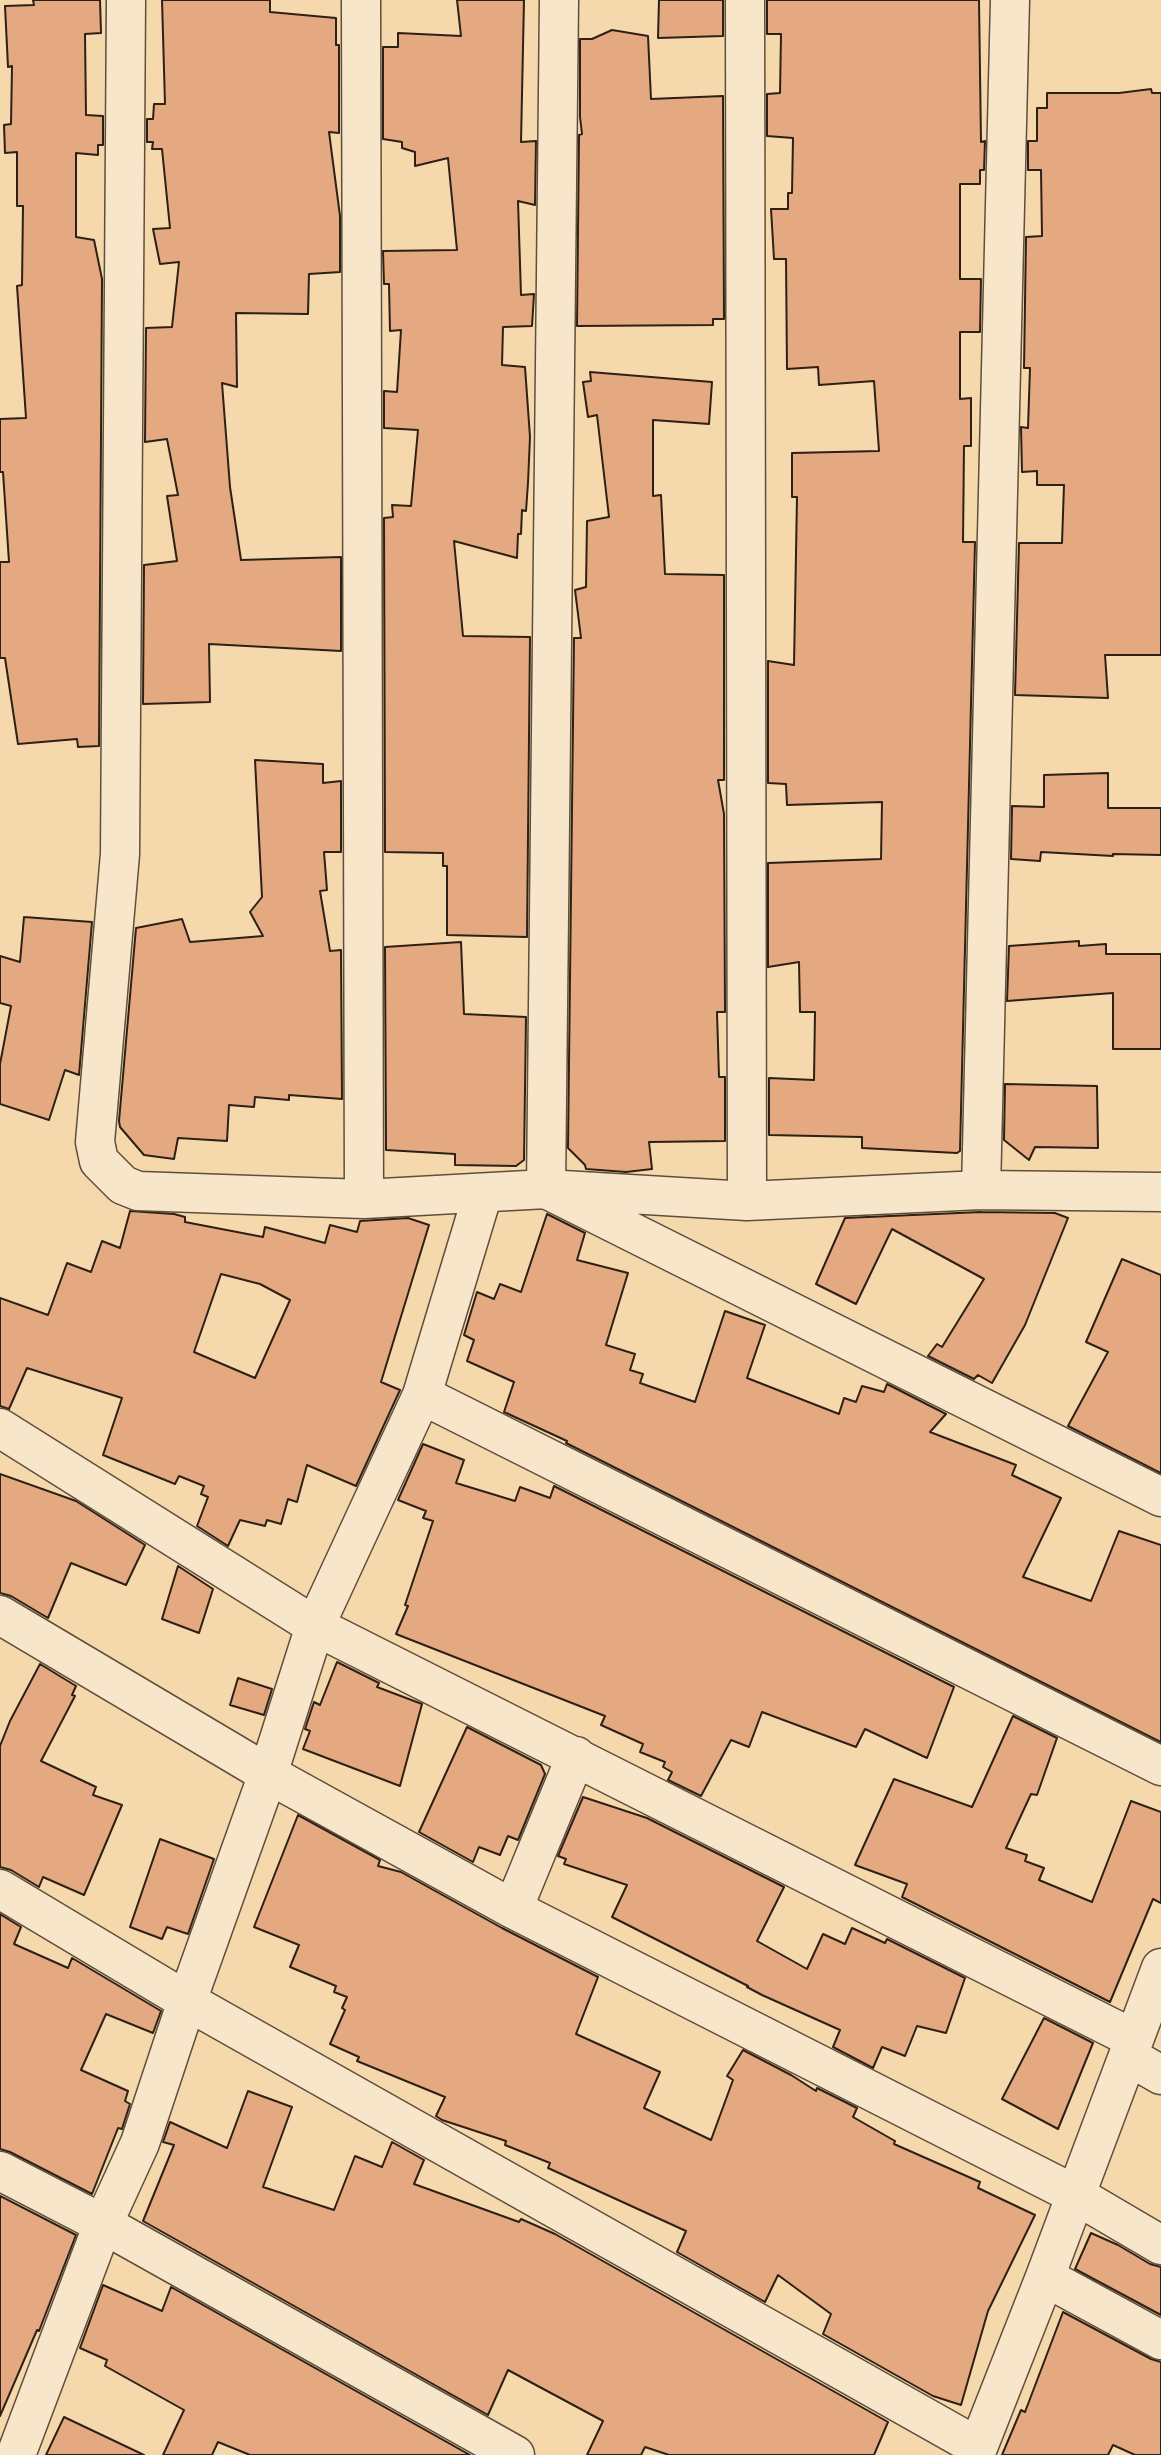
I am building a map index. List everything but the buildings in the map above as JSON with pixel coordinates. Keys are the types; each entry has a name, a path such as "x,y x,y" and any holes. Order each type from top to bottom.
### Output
{"street":[{"path":"126,0 120,854 95,1142 99,1161 123,1185 138,1191 364,1199 546,1189 747,1201 981,1190 1161,1192"},
{"path":"361,0 364,1199"},
{"path":"546,1189 559,0"},
{"path":"745,0 747,1201"},
{"path":"981,1190 1010,0"},
{"path":"546,1189 1161,1497"},
{"path":"0,2446 16,2455 103,2224 140,2143 187,2001 268,1774 315,1626 422,1395 482,1193"},
{"path":"422,1395 1161,1766"},
{"path":"0,1428 315,1626 576,1756 1131,2047 1161,2075"},
{"path":"0,1615 268,1774 513,1909 1074,2194 1161,2245"},
{"path":"513,1909 576,1756"},
{"path":"0,1889 187,2001 976,2451 1045,2277 1161,1968"},
{"path":"0,2171 103,2224 515,2455"},
{"path":"1045,2277 1161,2340"}]}
